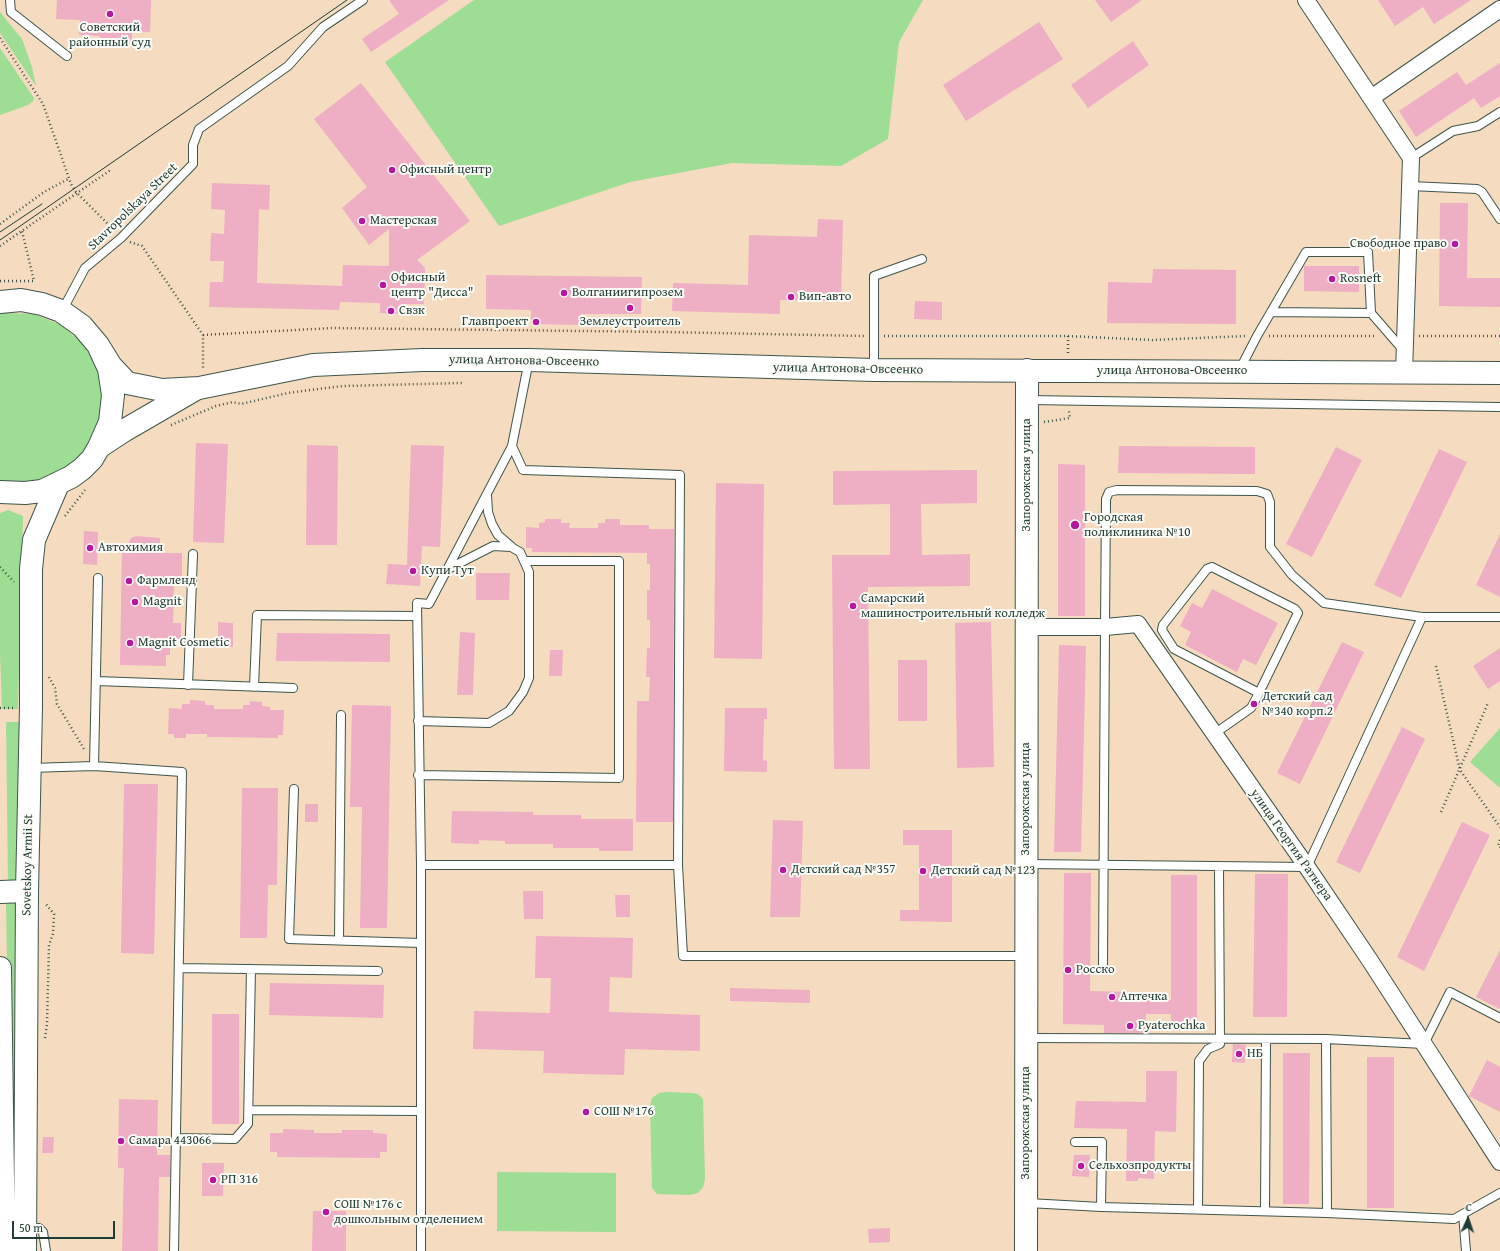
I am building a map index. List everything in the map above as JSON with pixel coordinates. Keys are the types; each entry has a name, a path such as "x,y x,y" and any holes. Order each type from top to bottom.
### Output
{"main road":[{"path":"0,302 21,300 42,304 62,311 82,326 98,345 109,370 113,395 110,422 92,459 82,469 58,484 42,491 25,493 0,492"},
{"name":"улица Антонова-Овсеенко","path":"98,345 111,366 127,382 162,390 202,387 313,365 407,361 529,360 874,370 1500,374"},
{"name":"Запорожская улица","path":"1026,1251 1027,370"},
{"name":"улица Антонова-Овсеенко","path":"99,447 125,430 202,387"},
{"name":"Sovetskoy Armii St","path":"25,1251 27,891 31,707 31,569 34,540 58,484"},
{"path":"0,892 27,891"},
{"path":"0,968 4,1251"},
{"path":"1,1110 26,1107"}],"street":[{"path":"1306,0 1411,158 1400,341 1404,373"},
{"path":"1371,98 1500,9"},
{"name":"улица Георгия Ратнера","path":"1027,627 1105,627 1138,624 1307,867 1500,1162"}],"lane":[{"path":"10,0 10,12 67,56"},
{"name":"Stavropolskaya Street","path":"62,311 85,268 122,238 193,164 193,145 199,129 288,66 323,27 363,0"},
{"path":"1411,158 1452,130 1478,126 1500,112"},
{"path":"1410,186 1476,189 1482,192 1500,219"},
{"path":"1239,372 1257,336 1306,252 1368,252 1371,313 1400,341"},
{"path":"874,370 874,276 922,259"},
{"path":"1271,312 1371,313"},
{"path":"421,1251 421,865 418,775 417,603 429,604 512,446 529,360"},
{"path":"1027,400 1500,407"},
{"path":"512,446 523,470 680,475 678,865 683,956 1026,956"},
{"path":"1103,967 1106,499 1109,492 1117,490 1257,491 1267,494 1270,502 1270,547 1292,575 1324,603 1422,617 1500,617"},
{"path":"487,494 488,512 492,524 498,535 514,549"},
{"path":"418,721 489,723 509,711 523,692 529,678 529,572 520,552 511,547 493,546 448,569"},
{"path":"188,685 193,554"},
{"path":"418,775 619,778 619,561 525,561"},
{"path":"1214,734 1247,713 1259,694 1298,613 1295,609 1212,567 1207,569 1162,625 1162,630 1174,648 1259,694"},
{"path":"94,766 98,578"},
{"path":"254,687 257,615 417,616"},
{"path":"1026,864 1307,867 1422,617"},
{"path":"96,681 293,688"},
{"path":"340,940 341,715"},
{"path":"29,768 94,766 182,772 174,1251"},
{"path":"294,789 289,939 421,943"},
{"path":"421,865 678,865"},
{"path":"1198,1210 1199,1061 1208,1049 1220,1044 1219,867"},
{"path":"179,968 378,971"},
{"path":"176,1138 235,1139 248,1124 251,969"},
{"path":"1026,1038 1220,1040 1326,1039 1424,1044 1450,992 1500,1018"},
{"path":"1326,1039 1327,1212"},
{"path":"1265,1211 1266,1040"},
{"path":"249,1110 421,1111"},
{"path":"1075,1142 1102,1142 1101,1207"},
{"path":"1026,1202 1101,1207 1327,1212 1454,1219 1500,1193"},
{"path":"1464,1214 1466,1251"},
{"path":"25,1227 39,1228 43,1232 46,1251"}],"path":[{"path":"0,38 35,89 43,104 68,178 76,192 122,238 142,246 203,336 202,387 211,408"},
{"path":"0,246 76,192 112,169"},
{"path":"0,224 44,192 68,178"},
{"path":"0,281 34,281 22,231"},
{"path":"203,336 332,328 875,336 1068,336 1152,340 1257,336 1400,341 1500,336"},
{"path":"164,428 211,408 233,402 242,404 288,393 343,386 462,383"},
{"path":"63,519 89,485"},
{"path":"1436,666 1460,770 1500,827"},
{"path":"47,674 55,688 57,704 94,766"},
{"path":"1441,812 1488,703"},
{"path":"1500,840 1498,846 1500,847"}],"green space":[{"path":"474,0 923,0 899,42 888,139 841,166 732,163 630,182 499,226 385,62"},
{"path":"0,12 22,39 32,67 36,86 0,33"},
{"path":"0,48 34,98 28,105 0,115"},
{"path":"0,314 34,314 61,325 83,343 97,368 103,396 99,424 86,449 66,469 40,482 0,483"},
{"path":"8,510 23,516 18,709 2,709 0,653 0,513"},
{"path":"6,722 24,722 26,883 8,883"},
{"path":"1500,728 1500,788 1470,762"},
{"path":"6,900 26,900 25,1097 9,1099"},
{"path":"659,1093 693,1093 698,1094 703,1099 705,1179 703,1187 698,1193 690,1195 657,1194 652,1188 650,1106 652,1098"},
{"path":"497,1172 616,1173 616,1232 497,1231"}],"building":[{"path":"57,0 151,0 150,32 132,31 132,44 100,42 100,36 79,35 80,20 56,19"},
{"path":"389,0 449,0 371,52 362,39 399,14"},
{"path":"1095,0 1142,0 1111,22"},
{"path":"1378,0 1471,0 1434,24 1423,7 1395,26"},
{"path":"1039,22 1063,59 966,121 943,85"},
{"path":"1133,41 1149,65 1088,108 1071,85"},
{"path":"1500,63 1500,96 1481,108 1474,98 1416,137 1399,111 1457,72 1466,85"},
{"path":"361,83 470,221 417,260 425,268 424,304 403,304 402,314 380,313 380,303 340,302 339,310 209,307 210,282 223,282 224,261 210,261 211,233 224,234 225,210 211,209 212,183 270,185 269,210 259,209 257,283 342,286 343,265 389,266 389,229 369,245 342,208 367,187 314,119"},
{"path":"1440,203 1468,203 1467,278 1500,278 1500,307 1439,306"},
{"path":"818,219 843,220 841,301 780,300 780,314 672,311 673,283 748,285 749,235 817,237"},
{"name":"Rosneft","path":"1304,266 1359,266 1359,292 1304,291"},
{"path":"1153,269 1236,270 1236,324 1107,323 1108,282 1152,283"},
{"name":"Волганиигипрозем","path":"486,275 642,277 641,314 581,314 581,325 531,324 531,310 486,309"},
{"path":"915,301 942,302 942,320 914,319"},
{"path":"196,443 228,444 224,543 193,542"},
{"path":"307,445 338,446 337,545 306,545"},
{"path":"411,445 444,446 440,547 422,546 420,586 386,584 388,564 407,565"},
{"path":"1119,446 1255,447 1255,474 1118,473"},
{"path":"1336,447 1362,460 1312,557 1286,544"},
{"path":"1439,449 1467,462 1401,598 1374,585"},
{"path":"1058,464 1085,465 1085,616 1058,616"},
{"path":"977,470 977,503 921,504 922,555 970,554 970,586 868,587 870,769 834,769 832,555 890,555 890,504 833,505 833,471"},
{"path":"716,483 764,484 762,659 714,658"},
{"path":"545,519 561,519 561,523 570,523 569,528 598,528 598,523 605,523 605,519 620,519 620,525 649,525 649,529 674,529 673,822 636,822 637,701 649,701 650,677 646,677 647,648 650,648 650,620 647,620 647,590 650,590 650,564 647,564 647,553 532,552 532,548 526,548 526,527 539,528 539,523 545,522"},
{"name":"Автохимия","path":"84,531 98,532 97,565 83,564"},
{"path":"1500,534 1500,597 1476,585"},
{"path":"136,536 160,538 160,553 182,553 182,582 174,582 173,623 181,623 181,639 170,639 170,655 166,655 166,666 120,665 122,546 127,546 131,538"},
{"path":"476,573 510,573 509,600 476,600"},
{"path":"1212,589 1278,623 1256,665 1243,659 1237,672 1185,645 1191,632 1180,626 1192,603 1202,608"},
{"path":"218,622 233,623 233,647 218,647"},
{"path":"991,622 994,767 957,768 955,623"},
{"path":"460,632 475,633 473,695 457,695"},
{"path":"277,633 390,634 390,662 276,661"},
{"path":"1342,642 1364,652 1300,784 1277,773"},
{"path":"1059,645 1086,646 1081,852 1054,852"},
{"path":"1500,648 1500,681 1488,689 1473,666"},
{"path":"550,650 563,650 562,676 549,676"},
{"path":"898,660 927,660 927,721 898,721"},
{"path":"190,700 205,701 205,705 214,705 214,709 243,709 243,705 250,705 250,701 262,702 262,706 270,707 270,710 284,710 283,735 278,735 278,738 207,737 207,734 186,734 186,738 174,738 174,734 168,734 169,708 182,709 182,704 190,704"},
{"path":"352,705 391,706 387,928 360,928 362,807 350,807"},
{"path":"725,708 767,708 767,719 764,719 763,760 767,761 767,772 724,771"},
{"path":"1402,727 1425,739 1360,873 1336,862"},
{"path":"124,784 158,784 154,954 121,953"},
{"path":"242,788 278,788 277,885 268,885 267,938 240,938"},
{"path":"305,804 318,804 318,822 305,822"},
{"path":"452,811 533,812 533,815 581,815 581,819 633,819 633,851 599,851 599,848 553,848 553,844 505,844 505,841 479,840 479,844 451,843"},
{"path":"773,820 803,821 800,917 770,917"},
{"path":"1462,822 1490,835 1424,971 1397,957"},
{"path":"903,830 952,830 952,922 900,921 900,910 919,910 919,845 903,845"},
{"path":"1064,873 1091,873 1090,991 1131,992 1131,1000 1171,1000 1171,875 1197,875 1197,1025 1171,1025 1171,1014 1146,1014 1146,1033 1104,1033 1104,1025 1063,1024"},
{"path":"1255,874 1288,874 1287,1017 1253,1017"},
{"path":"523,891 543,891 543,919 524,919"},
{"path":"615,895 630,895 630,917 616,917"},
{"path":"536,936 633,938 632,978 610,977 609,1012 700,1015 700,1051 625,1049 624,1075 543,1073 544,1051 473,1049 474,1011 550,1013 551,978 535,978"},
{"path":"1500,950 1500,1009 1476,997"},
{"path":"270,983 384,985 383,1018 269,1015"},
{"path":"730,988 810,990 810,1003 730,1001"},
{"path":"212,1014 239,1014 239,1124 212,1124"},
{"name":"НБ","path":"1233,1044 1246,1045 1245,1063 1232,1062"},
{"path":"1283,1053 1310,1053 1309,1204 1283,1204"},
{"path":"1367,1057 1394,1057 1394,1208 1367,1208"},
{"path":"1487,1060 1500,1067 1500,1112 1469,1096"},
{"path":"1146,1071 1177,1071 1176,1132 1155,1131 1154,1179 1138,1178 1138,1181 1126,1181 1127,1129 1074,1128 1076,1101 1146,1102"},
{"path":"119,1099 158,1100 157,1155 170,1155 170,1177 159,1177 158,1251 122,1251 124,1168 118,1168"},
{"path":"283,1129 314,1130 314,1133 342,1133 342,1130 373,1130 373,1133 387,1134 387,1152 380,1152 380,1158 277,1157 277,1152 270,1152 270,1133 283,1133"},
{"path":"43,1137 54,1137 53,1153 42,1153"},
{"name":"Сельхозпродукты","path":"1074,1155 1090,1155 1089,1177 1072,1176"},
{"name":"РП 316","path":"202,1163 224,1163 223,1196 202,1196"},
{"path":"313,1211 346,1211 346,1251 312,1251"},
{"path":"890,1228 890,1242 869,1243 868,1229"}],"tram line":[{"path":"0,240 347,0"},
{"path":"0,232 42,204"}],"place":[{"name":"Советский районный суд","path":"110,14"},
{"name":"Офисный центр","path":"392,170"},
{"name":"Мастерская","path":"362,221"},
{"name":"Свободное право","path":"1455,244"},
{"name":"Rosneft","path":"1332,279"},
{"name":"Офисный центр \"Дисса\"","path":"383,285"},
{"name":"Волганиигипрозем","path":"564,293"},
{"name":"Вип-авто","path":"791,297"},
{"name":"Землеустроитель","path":"630,308"},
{"name":"Свзк","path":"391,311"},
{"name":"Главпроект","path":"536,322"},
{"name":"Городская поликлиника №10","path":"1075,525"},
{"name":"Автохимия","path":"90,548"},
{"name":"Купи Тут","path":"413,571"},
{"name":"Фармленд","path":"129,581"},
{"name":"Magnit","path":"135,602"},
{"name":"Самарский машиностроительный колледж","path":"853,606"},
{"name":"Magnit Cosmetic","path":"130,643"},
{"name":"Детский сад №340 корп.2","path":"1254,704"},
{"name":"Детский сад №357","path":"783,870"},
{"name":"Детский сад №123","path":"923,871"},
{"name":"Росско","path":"1068,970"},
{"name":"Аптечка","path":"1112,997"},
{"name":"Pyaterochka","path":"1130,1026"},
{"name":"НБ","path":"1239,1054"},
{"name":"СОШ №176","path":"586,1112"},
{"name":"Самара 443066","path":"121,1141"},
{"name":"Сельхозпродукты","path":"1081,1166"},
{"name":"РП 316","path":"213,1180"},
{"name":"СОШ №176 с дошкольным отделением","path":"326,1212"}]}
